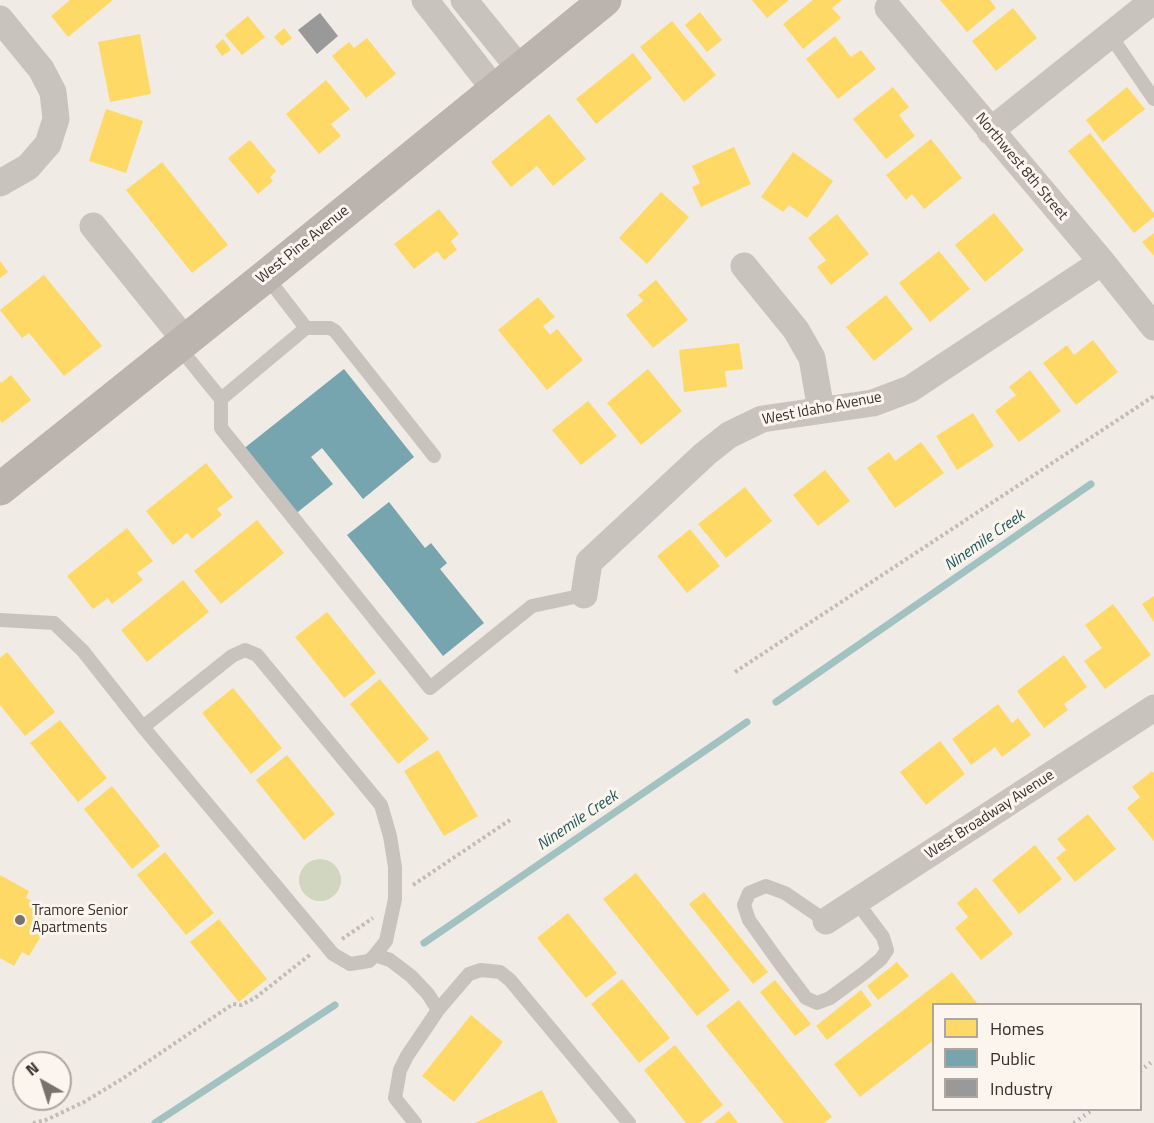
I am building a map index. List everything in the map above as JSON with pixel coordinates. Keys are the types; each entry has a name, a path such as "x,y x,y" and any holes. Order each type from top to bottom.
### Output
{"street":[{"path":"425,0 495,90"},
{"path":"464,0 520,69"},
{"name":"West Pine Avenue","path":"0,489 605,0"},
{"path":"990,131 1154,0"},
{"name":"Northwest 8th Street","path":"888,8 1154,327"},
{"path":"0,20 41,69 53,92 56,119 48,144 28,167 0,183"},
{"path":"93,226 181,343"},
{"name":"West Idaho Avenue","path":"584,595 589,561 705,454 729,435 762,419 873,403 910,389 1101,262"},
{"path":"744,266 796,330 812,358 821,410"},
{"name":"West Broadway Avenue","path":"826,921 1154,708"}],"lane":[{"path":"1110,35 1154,99"},
{"path":"266,276 306,328"},
{"path":"221,399 306,328 330,328 434,456"},
{"path":"181,343 221,399 220,428 430,688 532,606 584,595"},
{"path":"0,620 54,623 83,651 143,727 333,954 350,964 369,961 386,940 395,899 395,867 390,836 381,805 257,655 245,650 232,656 143,727"},
{"path":"826,921 785,893 766,886 749,893 744,905 749,920 776,958 806,998 817,1003 830,998 864,973 881,959 887,950 883,937 856,902"},
{"path":"375,955 390,960 411,976 428,994 438,1010"},
{"path":"415,1123 395,1098 400,1070 438,1010 469,974 481,970 500,972 510,980 629,1123"},
{"path":"396,1123 405,1110"}],"path":[{"path":"735,672 1154,396"},
{"path":"33,1123 84,1102 233,1004 241,1005 255,998 309,955 328,947 364,925 418,881 510,820"}],"green space":[{"path":"320,859 335,865 341,880 335,895 320,901 305,895 299,880 305,865"}],"building: Homes":[{"path":"70,0 113,0 68,37 51,16"},
{"path":"752,0 789,0 767,18"},
{"path":"813,0 842,0 832,8 841,18 803,49 783,24"},
{"path":"940,0 990,0 996,8 967,32"},
{"path":"1013,8 1037,38 996,71 972,41"},
{"path":"700,12 722,40 707,52 685,25"},
{"path":"248,16 265,37 242,55 225,35"},
{"path":"672,21 716,75 684,102 640,47"},
{"path":"284,28 292,38 282,46 274,37"},
{"path":"140,34 151,94 110,102 98,42"},
{"path":"835,36 851,57 861,50 876,69 838,99 806,59"},
{"path":"367,38 396,74 366,98 332,56 349,42 354,48"},
{"path":"223,39 231,50 222,56 215,46"},
{"path":"633,53 652,78 596,124 576,99"},
{"path":"326,80 350,109 331,124 341,136 319,154 286,114"},
{"path":"893,87 909,107 899,115 915,136 886,159 853,119"},
{"path":"1127,87 1145,109 1103,142 1086,120"},
{"path":"106,109 143,121 126,173 89,161"},
{"path":"549,114 586,159 553,186 537,166 511,187 491,162"},
{"path":"1090,133 1154,213 1154,217 1134,233 1068,151"},
{"path":"931,139 962,178 924,209 912,194 906,200 886,175"},
{"path":"250,140 276,171 270,177 273,181 258,194 228,158"},
{"path":"734,147 751,184 701,207 692,187 700,183 692,166"},
{"path":"793,152 833,181 807,218 789,205 783,212 761,197"},
{"path":"162,162 228,245 192,273 126,190"},
{"path":"661,192 689,217 647,264 619,238"},
{"path":"439,209 459,234 451,241 457,250 444,260 437,251 414,269 394,244"},
{"path":"994,213 1024,250 985,282 955,245"},
{"path":"837,214 869,254 831,285 817,267 826,260 808,238"},
{"path":"1154,233 1154,256 1142,242"},
{"path":"939,251 970,289 930,322 899,283"},
{"path":"0,261 8,272 0,278"},
{"path":"44,275 102,346 64,376 29,333 22,338 0,310"},
{"path":"656,280 688,320 653,348 626,315 643,301 638,295"},
{"path":"886,295 913,329 874,361 846,327"},
{"path":"538,297 555,317 543,326 550,335 557,329 583,360 547,390 498,330"},
{"path":"1093,340 1118,372 1076,405 1043,363 1067,345 1074,355"},
{"path":"739,343 743,369 725,371 727,387 684,392 679,350"},
{"path":"648,369 682,411 641,445 607,403"},
{"path":"1030,370 1061,411 1019,442 995,411 1016,395 1009,387"},
{"path":"11,375 31,400 2,423 0,420 0,381 1,383"},
{"path":"588,401 617,436 581,465 552,430"},
{"path":"973,413 994,446 957,470 936,436"},
{"path":"921,442 944,473 895,508 867,468 889,452 895,461"},
{"path":"206,463 233,497 217,509 222,515 192,539 187,533 173,545 146,511"},
{"path":"825,470 850,501 818,526 793,495"},
{"path":"745,487 772,521 726,558 698,524"},
{"path":"257,520 284,553 221,604 194,571"},
{"path":"127,528 153,561 137,573 143,580 112,604 108,598 93,609 67,576"},
{"path":"690,529 720,566 687,593 657,556"},
{"path":"183,580 209,612 147,662 121,630"},
{"path":"1154,596 1154,622 1142,604"},
{"path":"1113,604 1151,655 1105,689 1084,661 1102,648 1085,625"},
{"path":"327,612 376,673 344,698 295,637"},
{"path":"7,652 55,712 25,736 0,705 0,658"},
{"path":"1064,655 1087,687 1064,704 1068,710 1044,728 1017,691"},
{"path":"380,679 429,739 398,764 350,704"},
{"path":"233,688 282,748 251,774 202,713"},
{"path":"998,704 1012,723 1018,718 1031,735 1002,757 995,747 971,765 952,739"},
{"path":"60,720 107,778 78,802 30,743"},
{"path":"940,741 965,774 926,805 900,772"},
{"path":"438,750 478,816 444,836 404,771"},
{"path":"287,755 335,814 304,840 256,780"},
{"path":"1152,771 1154,773 1154,841 1127,808 1140,797 1132,787"},
{"path":"112,786 160,846 132,869 84,809"},
{"path":"1088,814 1116,849 1075,882 1056,858 1066,850 1057,839"},
{"path":"1035,845 1062,879 1019,914 992,880"},
{"path":"165,852 214,913 186,935 137,875"},
{"path":"636,873 730,990 697,1016 603,899"},
{"name":"Tramore Senior Apartments","path":"0,875 29,891 26,898 46,908 33,932 41,936 29,956 22,952 14,966 0,958"},
{"path":"976,887 1013,934 981,960 955,928 968,917 957,903"},
{"path":"704,892 768,972 753,984 689,904"},
{"path":"568,913 617,973 586,998 537,938"},
{"path":"219,919 267,979 239,1002 190,942"},
{"path":"897,962 909,976 878,1000 867,986"},
{"path":"952,972 977,1003 932,1003 932,1042 860,1097 834,1064"},
{"path":"622,979 670,1038 639,1063 591,1004"},
{"path":"775,980 811,1024 795,1036 760,992"},
{"path":"861,990 872,1005 827,1040 816,1026"},
{"path":"739,1000 832,1117 824,1123 784,1123 706,1026"},
{"path":"471,1015 503,1042 454,1102 422,1076"},
{"path":"675,1045 723,1105 700,1123 686,1123 644,1070"},
{"path":"542,1090 558,1123 475,1123"},
{"path":"729,1111 738,1123 714,1123"}],"building: Public":[{"path":"344,369 414,457 363,499 322,448 311,457 333,484 294,515 242,450"},
{"path":"389,502 425,548 431,543 447,563 440,569 484,623 443,656 347,535"}],"building: Industry":[{"path":"320,13 338,36 317,54 298,30"}],"waterway":[{"name":"Ninemile Creek","path":"776,702 1091,484"},
{"name":"Ninemile Creek","path":"424,943 747,722"},
{"name":"Ninemile Creek","path":"155,1123 335,1005"}],"railway":[{"path":"1142,1069 1154,1060"},
{"path":"1074,1123 1091,1111"}],"place":[{"name":"Tramore Senior Apartments","path":"20,920"}]}
